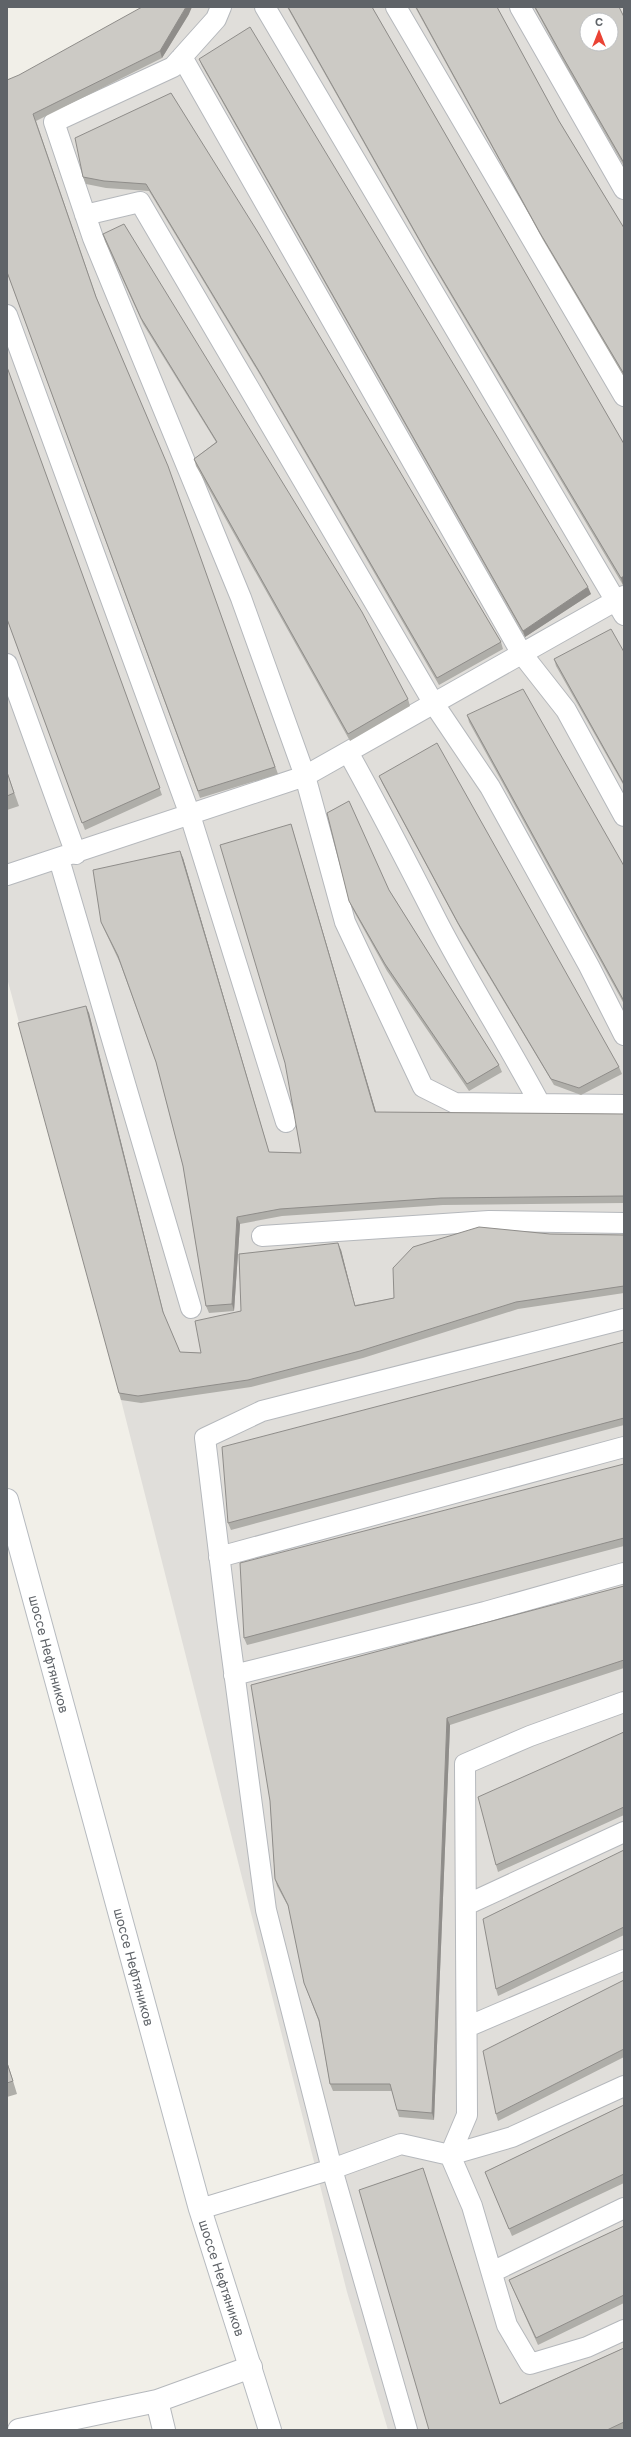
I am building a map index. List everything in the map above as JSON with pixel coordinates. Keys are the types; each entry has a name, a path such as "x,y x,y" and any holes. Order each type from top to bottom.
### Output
{"main road":[{"name":"шоссе Нефтяников","path":"7,1500 12,1538 200,2209 270,2430"},
{"path":"19,2430 157,2401 251,2367"},
{"path":"157,2401 164,2430"}],"lane":[{"path":"221,7 216,20 173,67 54,122 85,215 241,598 305,776 345,922 423,1087 456,1103 624,1105"},
{"path":"7,875 190,816 305,776 522,654 621,604 265,7"},
{"path":"396,7 624,396"},
{"path":"520,7 624,189"},
{"path":"182,57 522,654 566,710 624,816"},
{"path":"85,215 140,202 434,704 490,787 589,966 624,1035"},
{"path":"7,315 190,816 286,1122"},
{"path":"7,664 67,856 191,1308"},
{"path":"348,752 395,836 438,922 507,1042 540,1104"},
{"path":"262,1236 489,1221 624,1223"},
{"path":"407,2430 332,2169 266,1910 234,1675 205,1438 262,1411 624,1319"},
{"path":"219,1557 624,1448"},
{"path":"234,1675 485,1612 624,1573"},
{"path":"624,1702 530,1736 465,1764 467,2115 450,2155 472,2206 507,2325 530,2364 587,2347 624,2330"},
{"path":"466,1905 624,1832"},
{"path":"467,2027 624,1960"},
{"path":"200,2209 332,2169 401,2144 450,2155 512,2137 624,2086"},
{"path":"492,2272 624,2208"}],"shaded area":[{"path":"149,7 624,7 624,2430 388,2430 347,2292 121,1400 7,978 7,88"}],"building":[{"path":"142,7 186,7 160,51 33,114 96,297 168,466 275,767 198,791 7,272 7,80 19,75"},
{"path":"288,7 372,7 624,444 624,576 621,578 428,255"},
{"path":"416,7 497,7 559,121 624,228 624,374 540,233"},
{"path":"535,7 619,7 624,17 624,163"},
{"path":"250,27 588,587 523,631 199,59"},
{"path":"171,93 259,234 501,642 437,678 260,373 146,184 104,181 83,177 75,138"},
{"path":"124,224 362,612 408,699 348,734 194,459 217,442 141,318 103,234"},
{"path":"7,367 160,788 82,823 7,619"},
{"path":"611,629 624,652 624,784 554,659"},
{"path":"523,689 624,866 624,1001 467,715"},
{"path":"437,743 619,1067 579,1088 551,1079 458,923 379,776"},
{"path":"7,772 14,793 7,796"},
{"path":"349,801 389,890 499,1065 467,1084 385,964 349,901 327,813"},
{"path":"291,824 375,1112 624,1114 624,1196 441,1198 280,1209 237,1217 232,1304 206,1306 183,1166 156,1062 118,956 101,922 93,870 180,851 269,1152 301,1153 285,1063 220,845"},
{"path":"86,1006 163,1312 180,1352 201,1353 195,1321 241,1311 239,1254 338,1243 355,1306 394,1298 393,1268 413,1247 479,1227 550,1234 624,1235 624,1286 516,1302 360,1351 248,1380 138,1396 119,1393 18,1023"},
{"path":"624,1342 624,1418 228,1523 222,1447"},
{"path":"624,1464 624,1538 244,1638 240,1563"},
{"path":"624,1586 624,1660 447,1718 432,2113 397,2110 390,2084 330,2084 319,2020 304,1983 288,1905 275,1879 270,1801 251,1685"},
{"path":"624,1732 624,1807 496,1865 478,1797"},
{"path":"624,1850 624,1927 496,1989 483,1919"},
{"path":"624,1980 624,2049 496,2114 483,2051"},
{"path":"7,2063 13,2081 7,2083"},
{"path":"624,2105 624,2174 509,2229 485,2172"},
{"path":"423,2168 500,2404 624,2348 624,2422 607,2430 429,2430 359,2190"},
{"path":"624,2226 624,2295 536,2338 509,2280"}]}
